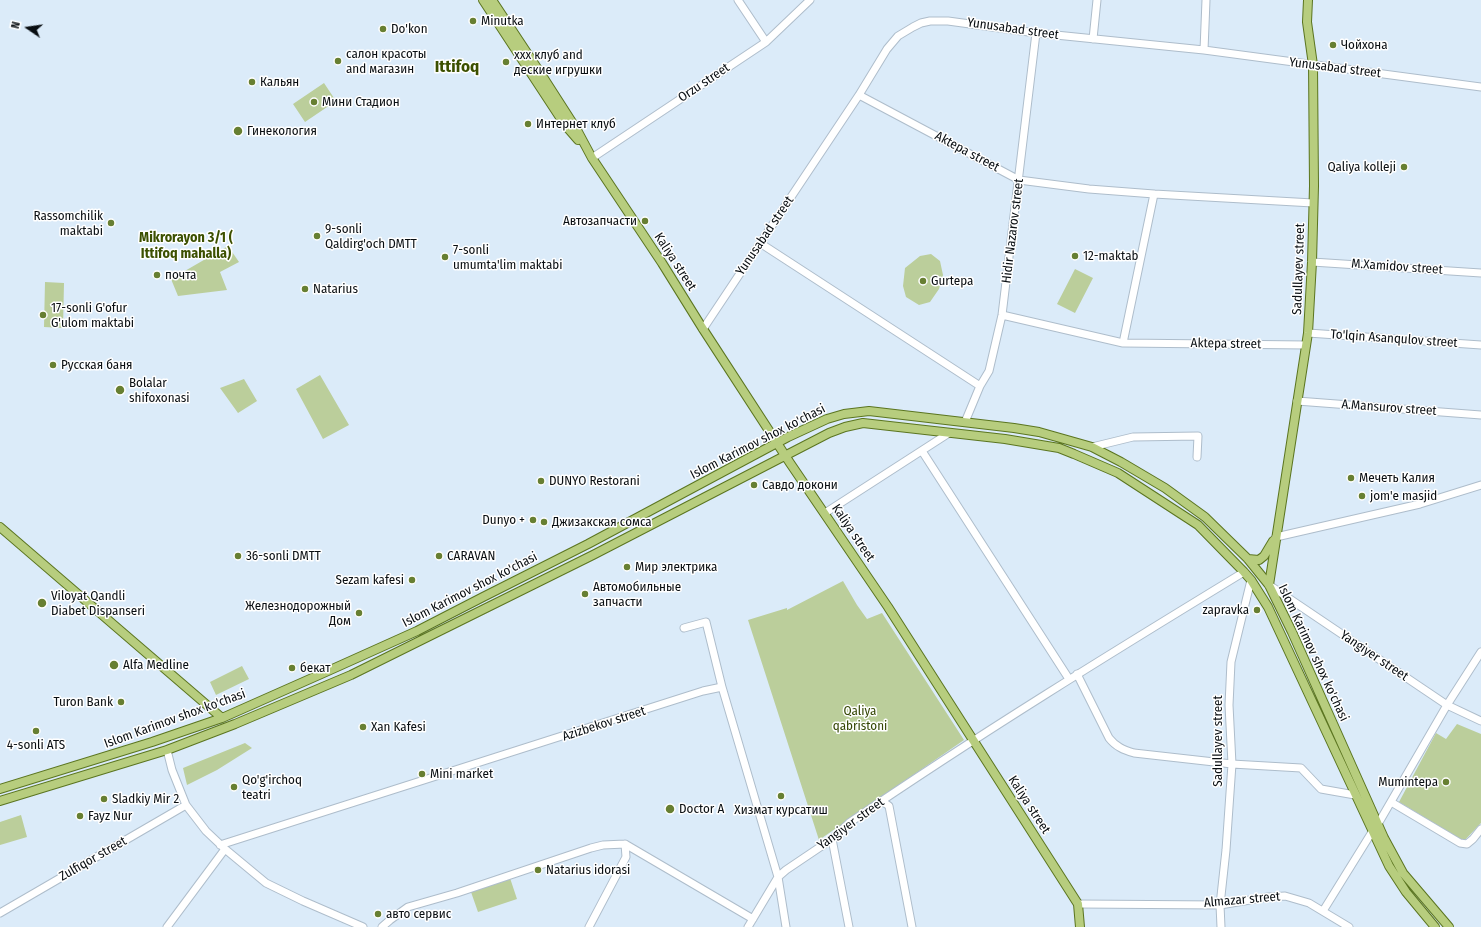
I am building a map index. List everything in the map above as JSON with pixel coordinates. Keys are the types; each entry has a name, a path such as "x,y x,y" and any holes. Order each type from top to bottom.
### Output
{"main road":[{"name":"Kaliya street","path":"483,0 566,125 592,158 662,263 785,455 888,607 1078,904 1080,927"},
{"name":"Kaliya street","path":"492,0 543,76 577,130 592,158"},
{"name":"Sadullayev street","path":"1269,586 1308,333 1312,262 1313,66 1307,22 1308,0"},
{"name":"Islom Karimov shox ko'chasi","path":"0,789 152,742 222,718 328,672 449,614 588,544 778,443 827,419 844,414 869,411 1039,432 1092,447 1165,488 1205,517 1248,559 1269,586 1292,632 1378,824 1403,873 1449,927"},
{"name":"Islom Karimov shox ko'chasi","path":"0,801 167,750 235,724 351,675 593,555 829,433 854,424 863,423 1005,439 1059,448 1116,472 1198,525 1251,580 1268,607 1389,866 1400,883 1435,927"},
{"path":"1116,472 1116,466 1121,462"},
{"path":"0,528 222,718"},
{"name":"Sadullayev street","path":"1248,559 1259,560 1264,556 1276,537"},
{"path":"449,614 455,620 453,625"},
{"path":"1333,747 1342,743"}],"street":[{"path":"738,0 766,42"},
{"name":"Orzu street","path":"592,158 766,42 810,0"},
{"path":"1093,39 1097,0"},
{"path":"1204,50 1206,0"},
{"name":"Yunusabad street","path":"703,329 859,95 892,42 905,31 921,23 930,21 948,21 1036,33 1204,50 1313,66 1481,87"},
{"name":"Hidir Nazarov street","path":"965,422 980,386 989,371 1002,315 1036,33"},
{"name":"Aktepa street","path":"859,95 1019,180 1154,194 1313,203"},
{"path":"1123,343 1154,194"},
{"path":"760,243 980,386"},
{"name":"M.Xamidov street","path":"1312,262 1481,273"},
{"name":"Aktepa street","path":"1002,315 1123,343 1306,345"},
{"name":"To'lqin Asanqulov street","path":"1308,333 1481,345"},
{"name":"A.Mansurov street","path":"1297,401 1481,415"},
{"path":"825,513 949,432"},
{"path":"1092,447 1133,436 1198,436 1197,457"},
{"path":"922,451 1069,679"},
{"path":"1276,537 1420,504 1481,485"},
{"name":"Yangiyer street","path":"748,927 778,877 832,839 849,823 972,740 1244,572"},
{"name":"Sadullayev street","path":"1221,927 1220,904 1226,850 1232,764 1229,705 1231,662 1251,580"},
{"name":"Yangiyer street","path":"1269,586 1447,705 1481,721"},
{"path":"684,628 706,622 722,687 778,877 786,927"},
{"path":"1378,824 1447,705 1481,652"},
{"path":"1077,674 1105,730 1115,745 1126,751 1232,764 1301,768 1321,789 1355,795"},
{"name":"Azizbekov street","path":"223,847 295,820 488,761 703,691 722,687"},
{"path":"167,750 172,770 186,806 206,831 223,847 266,883 363,927"},
{"path":"882,801 889,806 912,927"},
{"path":"1391,802 1460,843 1467,844 1481,829"},
{"name":"Zulfiqor street","path":"0,913 186,806"},
{"path":"1323,911 1372,832"},
{"path":"832,839 849,927"},
{"path":"382,927 408,907 457,893 521,870 603,845 625,844 753,919"},
{"path":"589,927 626,857 625,844"},
{"path":"166,927 223,847"},
{"name":"Almazar street","path":"1078,904 1220,904 1285,896 1301,900 1349,927"}],"green space":[{"name":"Мини Стадион","path":"324,83 336,101 305,122 293,104"},
{"path":"228,246 239,262 220,272 227,290 178,296 171,279"},
{"name":"Gurtepa","path":"931,254 940,261 943,275 939,289 930,302 919,305 906,297 903,286 905,268 920,256"},
{"path":"1075,269 1093,278 1075,313 1057,304"},
{"path":"45,282 64,283 63,328 44,327"},
{"path":"320,375 349,425 323,439 296,389"},
{"path":"244,379 257,401 238,413 220,388"},
{"name":"Qaliya qabristoni","path":"843,581 867,619 882,613 964,740 819,840 748,620 787,608 787,610"},
{"path":"242,666 249,679 216,695 210,682"},
{"name":"Mumintepa","path":"1457,724 1481,734 1481,823 1464,841 1399,802 1436,733 1446,739"},
{"path":"245,743 252,748 217,770 187,785 183,768"},
{"path":"21,815 27,837 0,845 0,822"},
{"path":"510,878 517,899 478,912 471,892"}],"place":[{"name":"Minutka","path":"473,21"},
{"name":"Do'kon","path":"383,29"},
{"name":"Чойхона","path":"1333,45"},
{"name":"салон красоты and магазин","path":"338,61"},
{"name":"ххх клуб and деские игрушки","path":"506,62"},
{"name":"Кальян","path":"252,82"},
{"name":"Мини Стадион","path":"314,102"},
{"name":"Интернет клуб","path":"528,124"},
{"name":"Гинекология","path":"238,131"},
{"name":"Qaliya kolleji","path":"1404,167"},
{"name":"Автозапчасти","path":"645,221"},
{"name":"Rassomchilik maktabi","path":"111,223"},
{"name":"9-sonli Qaldirg'och DMTT","path":"317,236"},
{"name":"12-maktab","path":"1075,256"},
{"name":"7-sonli umumta'lim maktabi","path":"445,257"},
{"name":"почта","path":"157,275"},
{"name":"Gurtepa","path":"923,281"},
{"name":"Natarius","path":"305,289"},
{"name":"17-sonli G'ofur G'ulom maktabi","path":"43,315"},
{"name":"Русская баня","path":"53,365"},
{"name":"Bolalar shifoxonasi","path":"120,390"},
{"name":"Мечеть Калия","path":"1351,478"},
{"name":"DUNYO Restorani","path":"541,481"},
{"name":"Савдо докони","path":"754,485"},
{"name":"jom'e masjid","path":"1362,496"},
{"name":"Dunyo +","path":"533,520"},
{"name":"Джизакская сомса","path":"544,522"},
{"name":"36-sonli DMTT","path":"238,556"},
{"name":"CARAVAN","path":"439,556"},
{"name":"Мир электрика","path":"627,567"},
{"name":"Sezam kafesi","path":"412,580"},
{"name":"Автомобильные запчасти","path":"585,594"},
{"name":"Viloyat Qandli Diabet Dispanseri","path":"42,603"},
{"name":"zapravka","path":"1257,610"},
{"name":"Железнодорожный Дом","path":"359,613"},
{"name":"Alfa Medline","path":"114,665"},
{"name":"бекат","path":"292,668"},
{"name":"Turon Bank","path":"121,702"},
{"name":"Xan Kafesi","path":"363,727"},
{"name":"4-sonli ATS","path":"36,731"},
{"name":"Mini market","path":"422,774"},
{"name":"Mumintepa","path":"1446,782"},
{"name":"Qo'g'irchoq teatri","path":"234,787"},
{"name":"Хизмат курсатиш","path":"781,796"},
{"name":"Sladkiy Mir 2","path":"104,799"},
{"name":"Doctor A","path":"670,809"},
{"name":"Fayz Nur","path":"80,816"},
{"name":"Natarius idorasi","path":"538,870"},
{"name":"авто сервис","path":"378,914"}],"district":[{"name":"Ittifoq","path":"457,67"},
{"name":"Mikrorayon 3/1 ( Ittifoq mahalla)","path":"186,246"}]}
